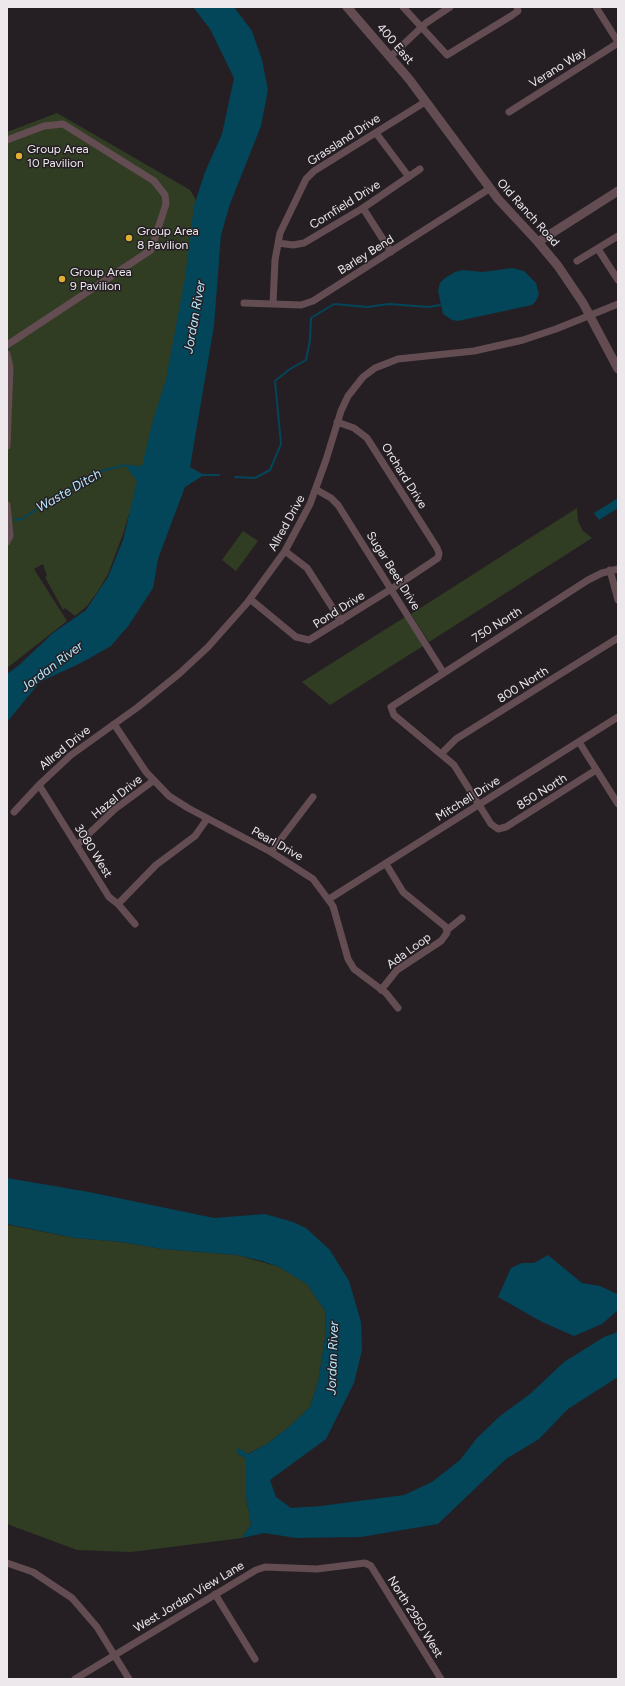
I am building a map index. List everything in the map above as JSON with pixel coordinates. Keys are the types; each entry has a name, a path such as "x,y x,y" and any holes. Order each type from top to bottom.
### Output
{"street":[{"name":"400 East","path":"347,7 409,79"},
{"path":"403,7 447,55 518,9"},
{"path":"390,56 422,27 450,7"},
{"path":"596,7 618,43"},
{"name":"Verano Way","path":"509,112 618,43"},
{"name":"Old Ranch Road","path":"409,79 490,189 538,242 567,278 590,316 618,369"},
{"name":"Grassland Drive","path":"273,304 275,260 278,243 286,219 306,179 314,171 425,102"},
{"path":"7,140 44,126 63,124 154,181 165,195 166,204 151,250 7,345"},
{"path":"376,133 409,177"},
{"name":"Cornfield Drive","path":"278,243 293,245 304,243 363,208 420,170"},
{"name":"Barley Bend","path":"244,304 307,304 490,189"},
{"path":"538,242 618,191"},
{"path":"363,208 391,252"},
{"path":"577,262 618,236"},
{"path":"598,249 618,280"},
{"name":"Allred Drive","path":"14,812 39,785 71,755 180,673 222,632 250,599 285,551 317,490 344,403 352,389 363,377 383,364 406,358 498,347 540,335 618,304"},
{"path":"7,354 10,368 7,446"},
{"name":"Orchard Drive","path":"337,422 354,428 367,438 437,548 439,556"},
{"name":"Sugar Beet Drive","path":"317,490 332,498 338,505 443,672"},
{"path":"7,505 10,536 7,542"},
{"path":"285,551 307,568 341,621"},
{"name":"Pond Drive","path":"250,599 296,637 302,640 312,639 434,562 439,556"},
{"name":"750 North","path":"442,753 394,715 391,706 588,580 610,570 618,569"},
{"path":"610,570 618,600"},
{"name":"800 North","path":"442,753 456,739 618,638"},
{"name":"Mitchell Drive","path":"329,898 386,864 618,717"},
{"name":"Pearl Drive","path":"114,724 154,781 178,802 207,819 271,852 308,875 329,898 333,906 350,964 358,974 390,997 398,1008"},
{"path":"579,742 618,804"},
{"path":"442,753 454,765 479,805"},
{"name":"850 North","path":"479,805 491,824 498,829 506,827 596,770"},
{"name":"Hazel Drive","path":"76,845 116,809 154,781"},
{"name":"3080 West","path":"39,785 109,897 118,904 135,924"},
{"path":"271,852 313,797"},
{"path":"118,904 156,865 192,839 207,819"},
{"name":"Ada Loop","path":"386,864 407,896 444,925 447,930"},
{"name":"Ada Loop","path":"381,990 398,970 445,938 447,930 462,918"},
{"path":"7,1563 34,1572 72,1598 96,1627 129,1679"},
{"name":"West Jordan View Lane","path":"75,1679 256,1570 265,1568 317,1569 365,1563 371,1566"},
{"name":"North 2950 West","path":"371,1566 437,1678"},
{"path":"214,1594 255,1659"}],"green space":[{"path":"57,113 190,190 199,205 173,379 140,507 129,514 108,574 98,591 87,606 75,616 65,608 63,610 45,577 47,576 43,564 34,569 67,621 7,668 7,132"},
{"path":"577,508 578,521 583,531 592,538 429,642 411,614"},
{"path":"243,531 258,541 236,571 222,560"},
{"path":"405,617 423,646 330,705 302,682"},
{"path":"9,1225 75,1238 122,1242 162,1249 237,1255 279,1267 307,1284 325,1311 326,1332 318,1382 310,1407 290,1426 267,1444 247,1454 237,1448 237,1453 246,1459 246,1497 251,1524 242,1538 131,1552 77,1550 7,1524 7,1227"}],"water":[{"name":"Jordan River","path":"193,7 234,7 252,31 262,60 268,90 261,126 230,204 221,235 214,326 190,467 204,475 185,487 158,559 153,588 129,625 111,646 81,663 40,682 7,722 7,674 18,666 53,633 86,610 108,577 123,540 137,481 125,465 142,466 153,420 166,379 185,278 194,206 205,172 222,134 234,78 210,29"},
{"path":"512,268 524,271 536,283 539,294 536,301 532,305 458,321 452,320 443,314 438,291 440,283 445,278 455,272 463,270 483,272"},
{"path":"618,498 618,508 599,520 594,513"},
{"name":"Jordan River","path":"7,1178 89,1192 214,1218 265,1214 293,1222 306,1228 330,1250 349,1281 361,1322 362,1350 354,1383 326,1439 270,1480 276,1497 291,1508 321,1506 404,1495 432,1482 460,1460 477,1438 500,1416 530,1394 564,1362 604,1337 618,1332 618,1377 568,1409 539,1439 506,1459 438,1524 361,1537 296,1538 264,1533 242,1538 251,1524 246,1497 246,1459 237,1453 237,1447 248,1454 267,1444 290,1426 310,1407 318,1382 326,1332 325,1311 307,1284 279,1267 262,1261 237,1255 162,1249 122,1242 75,1238 7,1224"},
{"path":"548,1255 582,1283 600,1286 617,1294 618,1310 602,1324 574,1336 542,1322 498,1297 511,1268 522,1263 534,1263"}],"waterway":[{"path":"235,477 255,478 270,470 281,444 275,381 290,369 306,360 310,340 311,318 334,304 367,307 389,304 429,307 440,305"},
{"name":"Waste Ditch","path":"15,520 22,519 62,493 101,471 125,465"},
{"path":"202,475 219,475"}],"place":[{"name":"Group Area 10 Pavilion","path":"19,156"},
{"name":"Group Area 8 Pavilion","path":"129,238"},
{"name":"Group Area 9 Pavilion","path":"62,279"}]}
